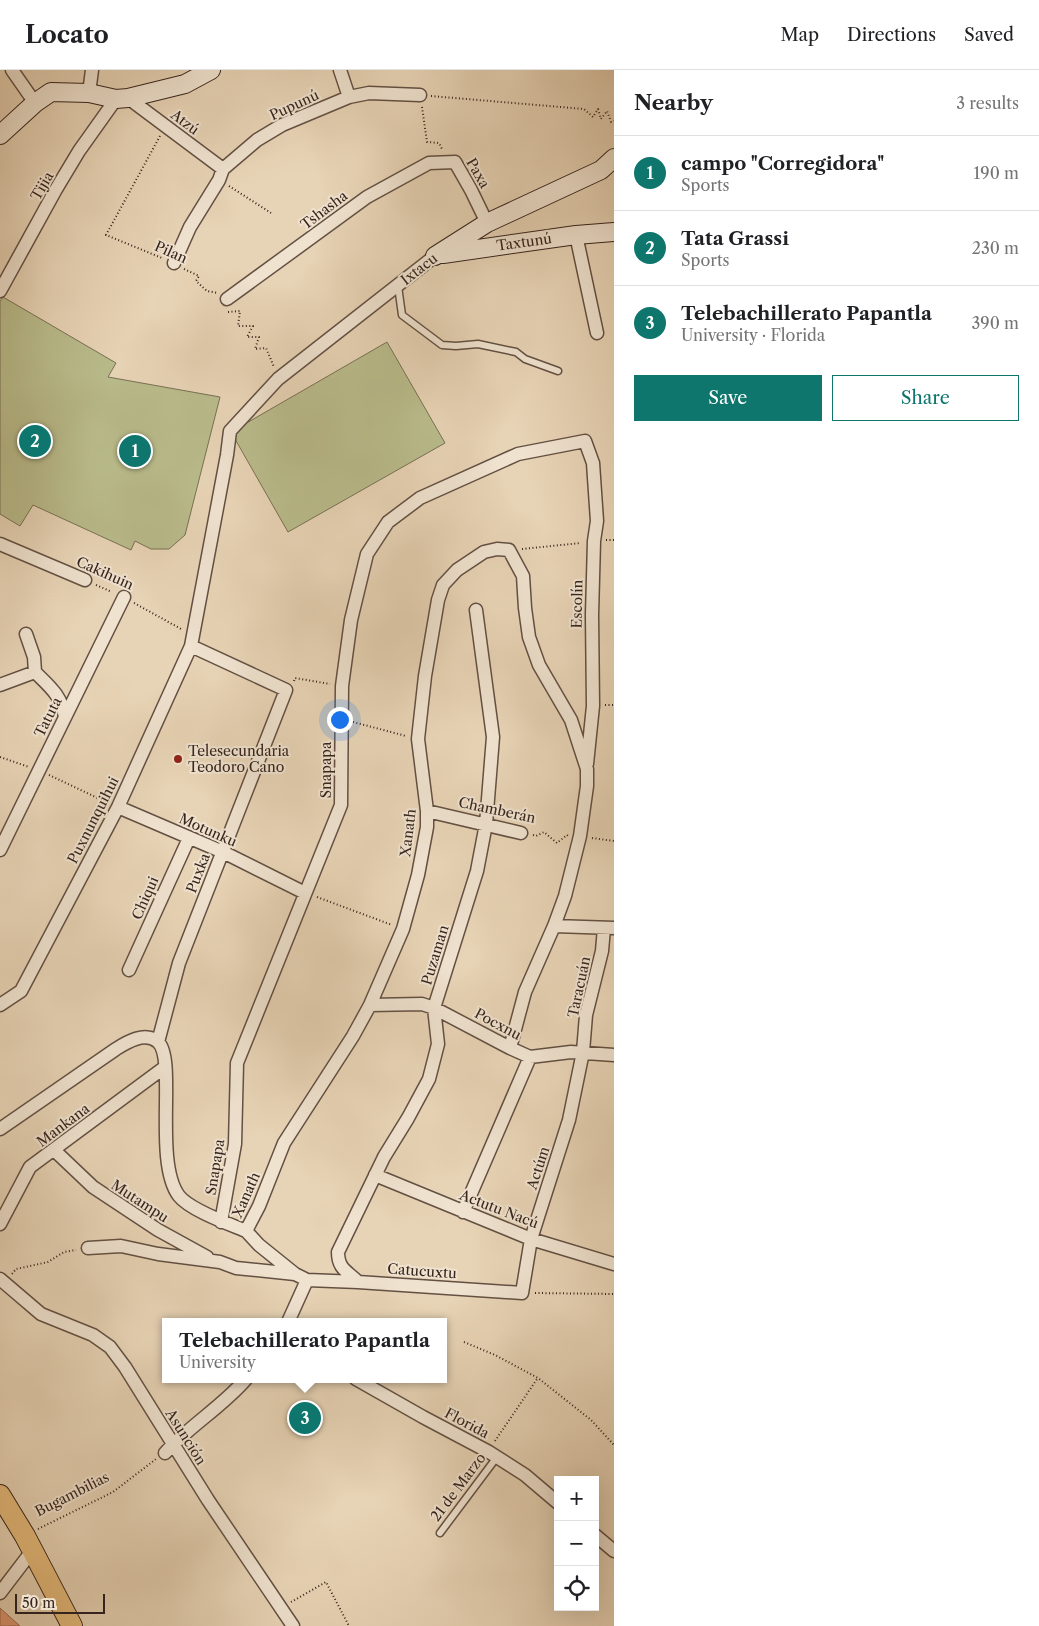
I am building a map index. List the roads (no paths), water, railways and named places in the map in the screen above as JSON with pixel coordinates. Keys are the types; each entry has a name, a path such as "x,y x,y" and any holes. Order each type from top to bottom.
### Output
{"main road":[{"path":"0,1495 72,1626"}],"street":[{"path":"12,70 35,103"},
{"path":"89,93 92,70"},
{"path":"0,136 35,103 51,92 89,93 122,99 185,84 211,70"},
{"path":"340,70 348,97"},
{"name":"Pupunú","path":"174,263 190,227 221,174 257,140 282,125 348,97 369,93 420,95"},
{"name":"Atzú","path":"122,99 166,126 221,174"},
{"name":"Tijia","path":"0,291 70,167 122,99"},
{"name":"Ixtacu","path":"247,413 278,379 435,256 487,223 601,170 614,158"},
{"name":"Paxa","path":"448,161 455,162 487,223"},
{"name":"Tshasha","path":"226,299 367,197 429,163 448,161"},
{"name":"Taxtunú","path":"435,256 576,235 614,232"},
{"path":"576,235 597,333"},
{"name":"Puxnunquihui","path":"0,1005 21,990 118,807 192,641 230,431 247,413"},
{"name":"Escolín","path":"585,441 593,463 597,520 594,541 592,615 593,706 587,769"},
{"name":"Snapapa","path":"221,1222 235,1144 237,1063 341,805 342,686 351,620 367,554 388,522 420,498 518,454 585,441"},
{"name":"Cakihuin","path":"0,544 85,580"},
{"name":"Xanath","path":"158,1042 162,1050 165,1067 165,1150 171,1180 179,1196 192,1205 221,1222 246,1231 259,1206 284,1143 353,1036 370,1005 403,929 418,875 427,826 428,811 418,739 425,676 438,600 443,585 457,570 484,552 497,549 509,550 524,576 525,608 529,637 539,665 571,720 587,769"},
{"name":"Tatuta","path":"0,850 124,597"},
{"name":"Puzaman","path":"358,1282 342,1268 338,1260 338,1252 375,1175 429,1080 438,1044 434,1008 477,871 486,824 493,737 476,610"},
{"path":"26,634 34,656 34,672 57,694 63,705 65,717"},
{"name":"Puxka","path":"158,1042 179,963 286,690 192,641"},
{"path":"0,685 34,672"},
{"path":"510,1048 525,992 565,896 578,842 587,786 587,769"},
{"name":"Motunku","path":"118,807 223,852 305,893"},
{"name":"Chamberán","path":"428,811 521,833"},
{"name":"Chiqui","path":"129,970 189,838"},
{"path":"554,926 609,928"},
{"name":"Taracuán","path":"583,1052 586,1015 609,928"},
{"name":"Pocxnu","path":"370,1005 422,1004 434,1008 530,1057 583,1052 614,1055"},
{"path":"2,1122 133,1039 148,1037 158,1042"},
{"name":"Actúm","path":"522,1293 531,1238 569,1120 583,1052"},
{"path":"463,1212 530,1057"},
{"name":"Mankana","path":"0,1224 30,1167 165,1067"},
{"name":"Mutampu","path":"54,1150 93,1188 140,1220 203,1255 236,1268 295,1274"},
{"name":"Actutu Nacú","path":"375,1175 531,1238 614,1264"},
{"name":"Catucuxtu","path":"246,1231 259,1246 295,1274 307,1280 522,1293"},
{"name":"Mutampu","path":"88,1248 121,1246 158,1254 220,1262"},
{"path":"290,1318 307,1280"},
{"name":"Asunción","path":"2,1281 40,1314 89,1332 110,1346 125,1367 168,1448 293,1626"},
{"path":"168,1448 219,1407 242,1383"},
{"name":"Florida","path":"363,1383 493,1454 525,1475 554,1500"},
{"path":"599,1538 614,1551"},
{"path":"0,1593 28,1543"}],"lane":[{"path":"398,286 402,315 442,345 478,344 516,352 525,359 558,371"},
{"name":"21 de Marzo","path":"440,1533 493,1454"}],"place":[{"name":"Tata Grassi","path":"35,441"},
{"name":"campo \"Corregidora\"","path":"135,451"},
{"name":"Telesecundaria Teodoro Cano","path":"178,759"},
{"name":"Telebachillerato Papantla","path":"305,1418"}]}
